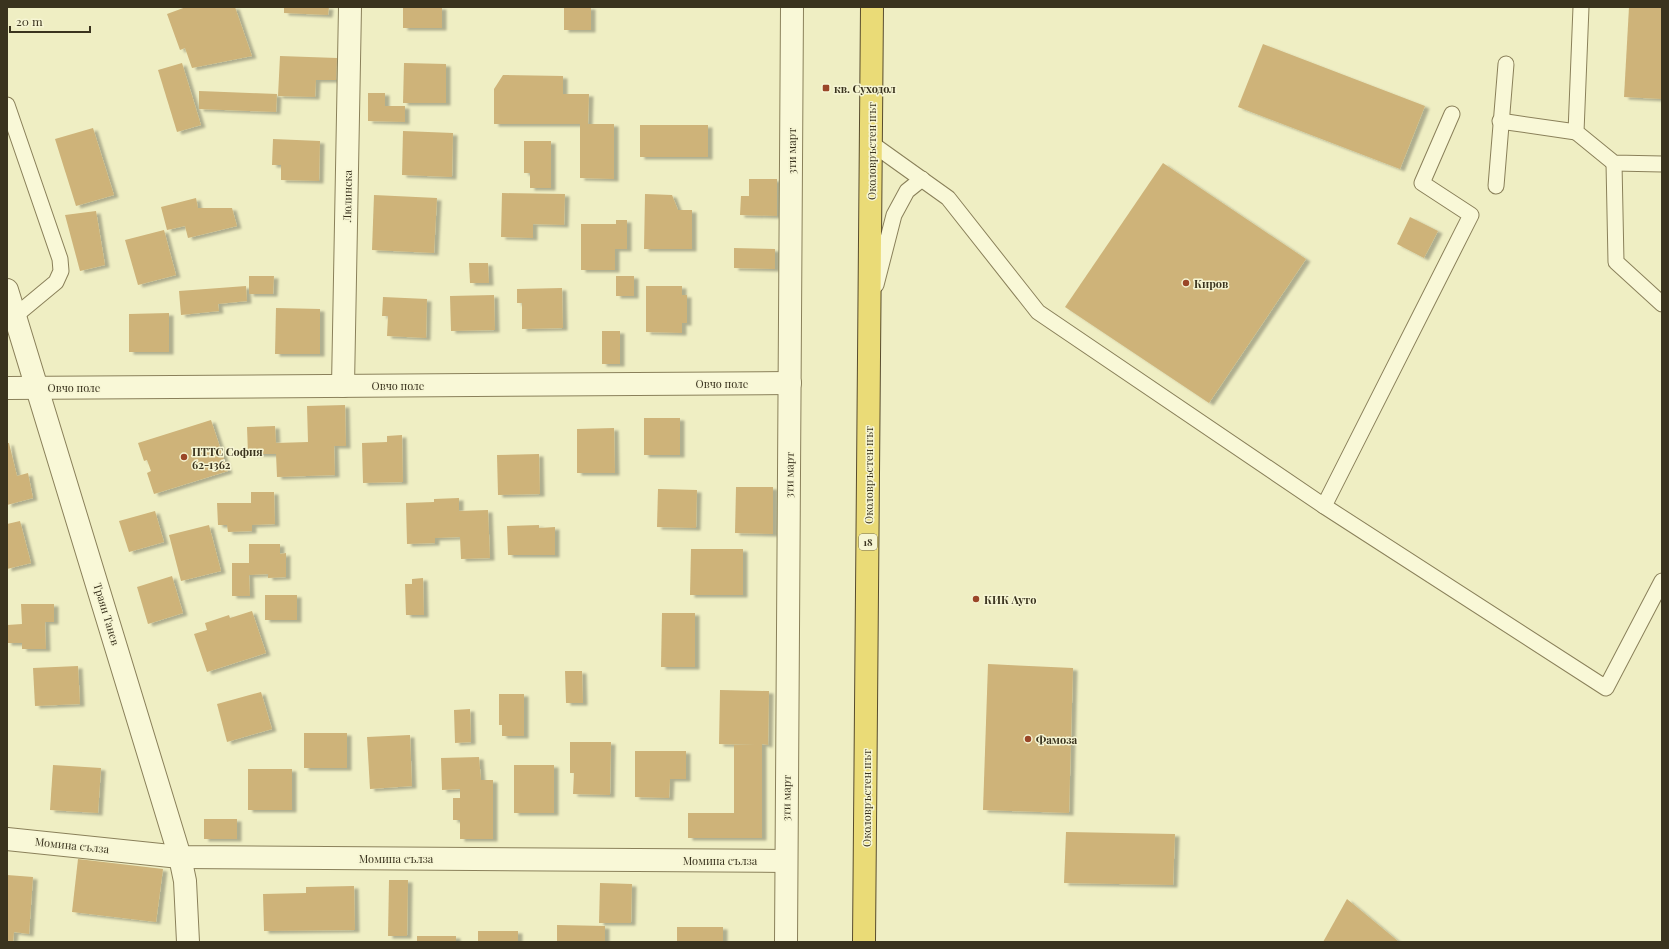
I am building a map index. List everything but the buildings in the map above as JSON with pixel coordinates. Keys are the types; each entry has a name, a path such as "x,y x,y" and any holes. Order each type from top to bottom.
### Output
{"highway":[{"name":"Околовръстен път","path":"864,942 872,7"}],"street":[{"name":"Люлинска","path":"343,386 350,7"},
{"name":"3ти март","path":"786,942 792,7"},
{"name":"Траян Танев","path":"7,290 180,857 185,881 188,942"},
{"name":"Овчо поле","path":"7,388 790,383"},
{"name":"Момина сълза","path":"7,839 180,857 786,861"}],"lane":[{"path":"1576,132 1581,7"},
{"path":"1496,186 1500,120 1506,64"},
{"path":"7,105 60,259 61,271 56,282 15,316"},
{"path":"1324,506 1470,215 1422,183 1452,114"},
{"path":"1500,120 1576,132 1614,163 1662,164"},
{"path":"871,143 948,198 1038,312 1324,506 1606,688 1662,581"},
{"path":"1614,163 1616,262 1662,304"},
{"path":"869,310 894,215 907,191 922,179"}],"place":[{"name":"кв. Суходол","path":"826,88"},
{"name":"Киров","path":"1186,283"},
{"name":"ПТТС София 62-1362","path":"184,457"},
{"name":"КИК Ауто","path":"976,599"},
{"name":"Фамоза","path":"1028,739"}]}
